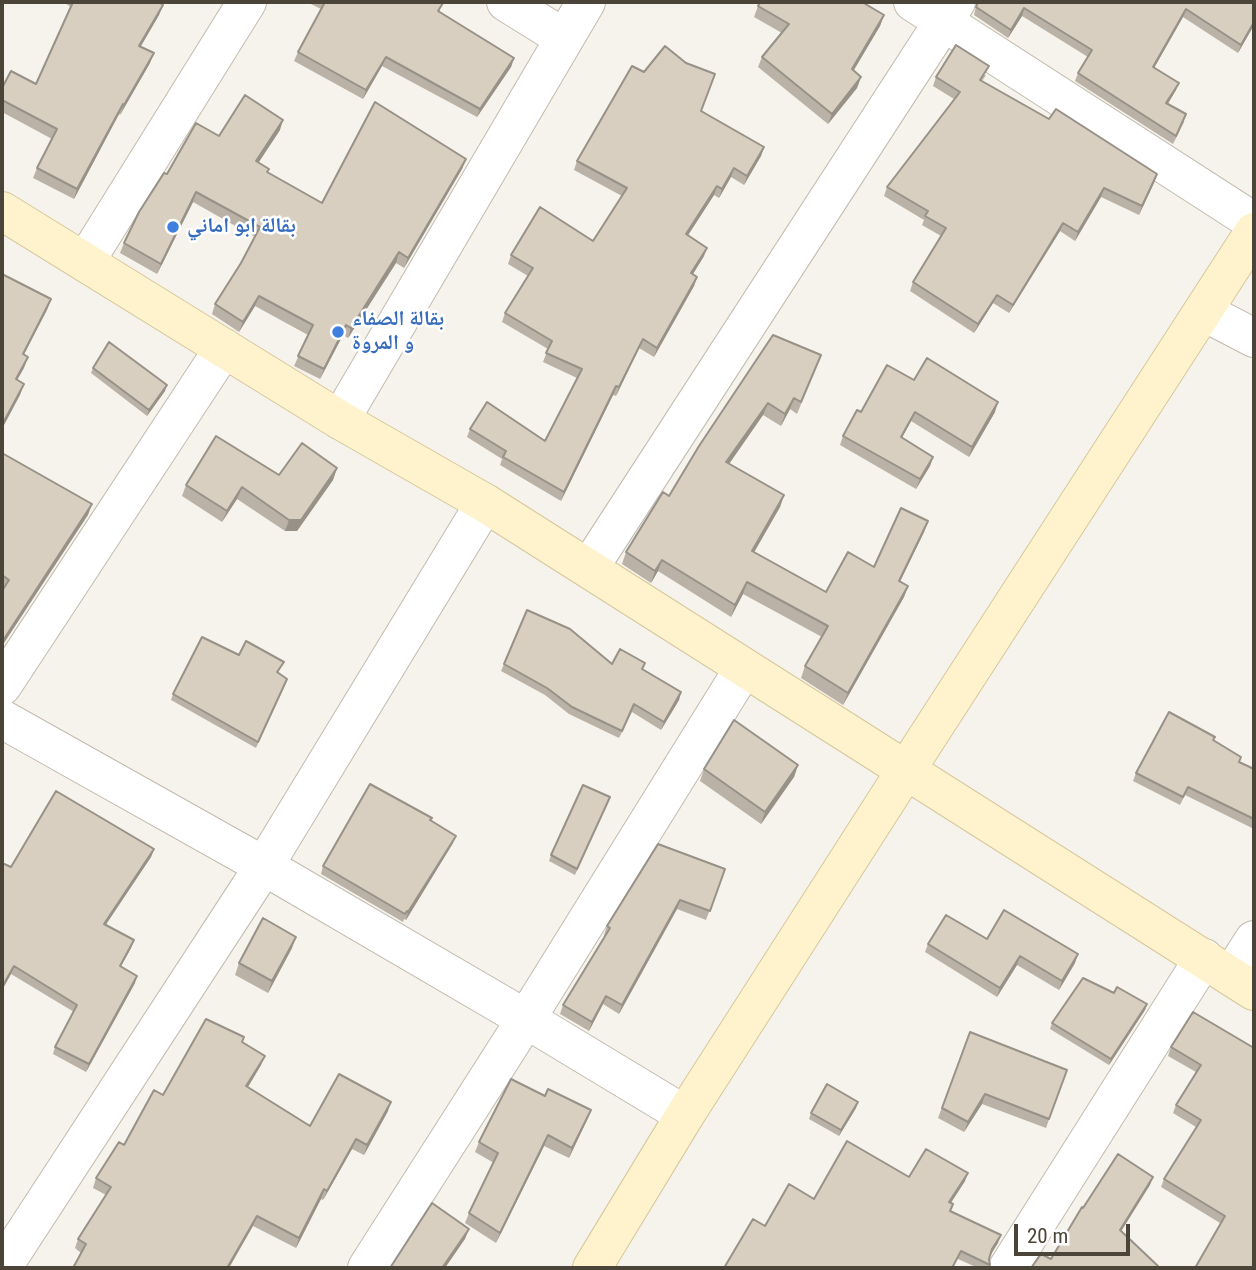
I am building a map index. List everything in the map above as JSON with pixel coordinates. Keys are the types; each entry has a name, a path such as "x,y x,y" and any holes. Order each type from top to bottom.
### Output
{"street":[{"path":"85,262 247,2"},
{"path":"506,2 564,38"},
{"path":"340,420 586,2"},
{"path":"589,568 938,8 1254,222"},
{"path":"2,211 340,420 485,503 1230,975"},
{"path":"592,1268 685,1115 1254,232"},
{"path":"1204,312 1254,338"},
{"path":"2,687 224,348"},
{"path":"2,1268 264,866 485,503"},
{"path":"367,1268 526,1019 744,668"},
{"path":"2,719 264,866 685,1115"},
{"path":"1008,1268 1254,940"}],"building":[{"path":"73,2 159,2 163,5 139,46 154,53 77,189 37,168 57,129 2,100 2,88 11,71 36,84"},
{"path":"325,2 440,2 443,3 438,11 514,58 480,109 386,57 366,90 298,52"},
{"path":"760,2 862,2 884,15 852,69 861,77 832,114 762,57 789,24 758,6"},
{"path":"978,2 1254,2 1254,22 1241,45 1186,9 1153,67 1179,83 1166,103 1186,114 1176,136 1078,73 1092,50 1024,8 1011,30 976,7"},
{"path":"956,45 989,66 980,80 1049,119 1056,109 1157,174 1142,206 1104,188 1078,232 1063,223 1013,305 997,295 978,324 913,282 946,228 925,216 928,211 887,187 960,92 936,77"},
{"path":"665,46 686,63 715,74 701,111 764,147 747,176 734,168 722,189 717,186 686,234 707,248 691,273 697,277 657,348 643,339 619,387 616,386 564,492 503,457 506,451 470,429 487,402 545,441 582,369 546,353 552,341 505,313 533,268 511,255 540,207 593,241 627,188 577,161 632,66 644,72"},
{"path":"245,95 283,120 256,161 269,169 267,172 322,203 375,102 466,159 408,258 399,252 351,328 346,325 324,369 298,356 313,325 259,296 243,322 215,304 260,227 196,192 161,264 124,243 139,212 164,173 167,174 196,123 219,136"},
{"path":"2,274 51,299 23,354 28,357 16,379 24,384 2,425"},
{"path":"773,335 821,355 801,402 794,398 785,414 768,403 726,462 784,495 752,551 826,592 848,552 874,567 901,508 928,521 899,581 908,586 848,693 805,666 828,626 747,582 735,605 662,560 655,571 626,552 663,492 669,496"},
{"path":"109,342 167,385 149,410 93,368"},
{"path":"927,358 998,402 972,447 915,412 901,437 933,457 920,479 843,436 857,410 861,412 887,365 914,380"},
{"path":"216,436 279,475 302,443 337,468 301,520 289,520 242,487 227,511 186,485"},
{"path":"2,453 92,504 2,642 2,591 9,580 2,575"},
{"path":"527,610 570,629 612,664 620,649 645,663 642,669 681,692 664,722 634,704 622,731 572,707 547,688 504,664"},
{"path":"202,637 239,655 246,641 284,662 277,672 287,679 258,742 173,694"},
{"path":"1169,712 1215,737 1213,740 1241,757 1239,762 1254,769 1254,819 1188,787 1183,797 1136,773"},
{"path":"734,720 798,765 765,812 704,769"},
{"path":"370,784 432,818 430,820 456,836 405,914 323,866"},
{"path":"583,785 610,797 577,869 551,855"},
{"path":"56,791 154,849 104,924 134,940 120,966 137,976 89,1064 55,1047 77,1005 14,966 2,987 2,863 11,867"},
{"path":"658,844 725,869 710,911 680,900 622,1005 606,996 592,1022 563,1005 610,928 607,926"},
{"path":"1004,910 1078,954 1062,981 1020,956 1000,988 928,944 946,915 987,939"},
{"path":"263,918 296,937 272,981 239,963"},
{"path":"1083,978 1114,993 1117,987 1147,1004 1111,1059 1052,1023"},
{"path":"1193,1012 1254,1048 1254,1268 1195,1268 1225,1216 1164,1179 1201,1120 1176,1105 1201,1065 1171,1047"},
{"path":"206,1019 244,1037 242,1042 265,1056 246,1086 310,1126 339,1074 391,1102 367,1145 356,1139 327,1191 324,1189 299,1238 257,1216 227,1268 73,1268 86,1244 78,1239 111,1187 96,1178 119,1142 124,1145 154,1090 163,1095"},
{"path":"970,1032 1067,1070 1049,1119 985,1094 968,1122 942,1108"},
{"path":"511,1079 545,1096 548,1089 591,1110 572,1148 548,1135 500,1233 469,1213 498,1153 479,1142"},
{"path":"827,1084 858,1102 841,1130 811,1113"},
{"path":"847,1141 909,1177 926,1149 968,1173 949,1202 953,1204 950,1211 1001,1235 992,1249 990,1265 961,1251 952,1268 724,1268 753,1219 765,1226 789,1184 814,1199"},
{"path":"1118,1154 1153,1177 1120,1230 1158,1266 1031,1268 1041,1254 1051,1259"},
{"path":"432,1203 469,1229 442,1268 390,1268"}],"place":[{"name":"بقالة ابو اماني","path":"173,227"},
{"name":"بقالة الصفاء و المروة","path":"338,332"}]}
